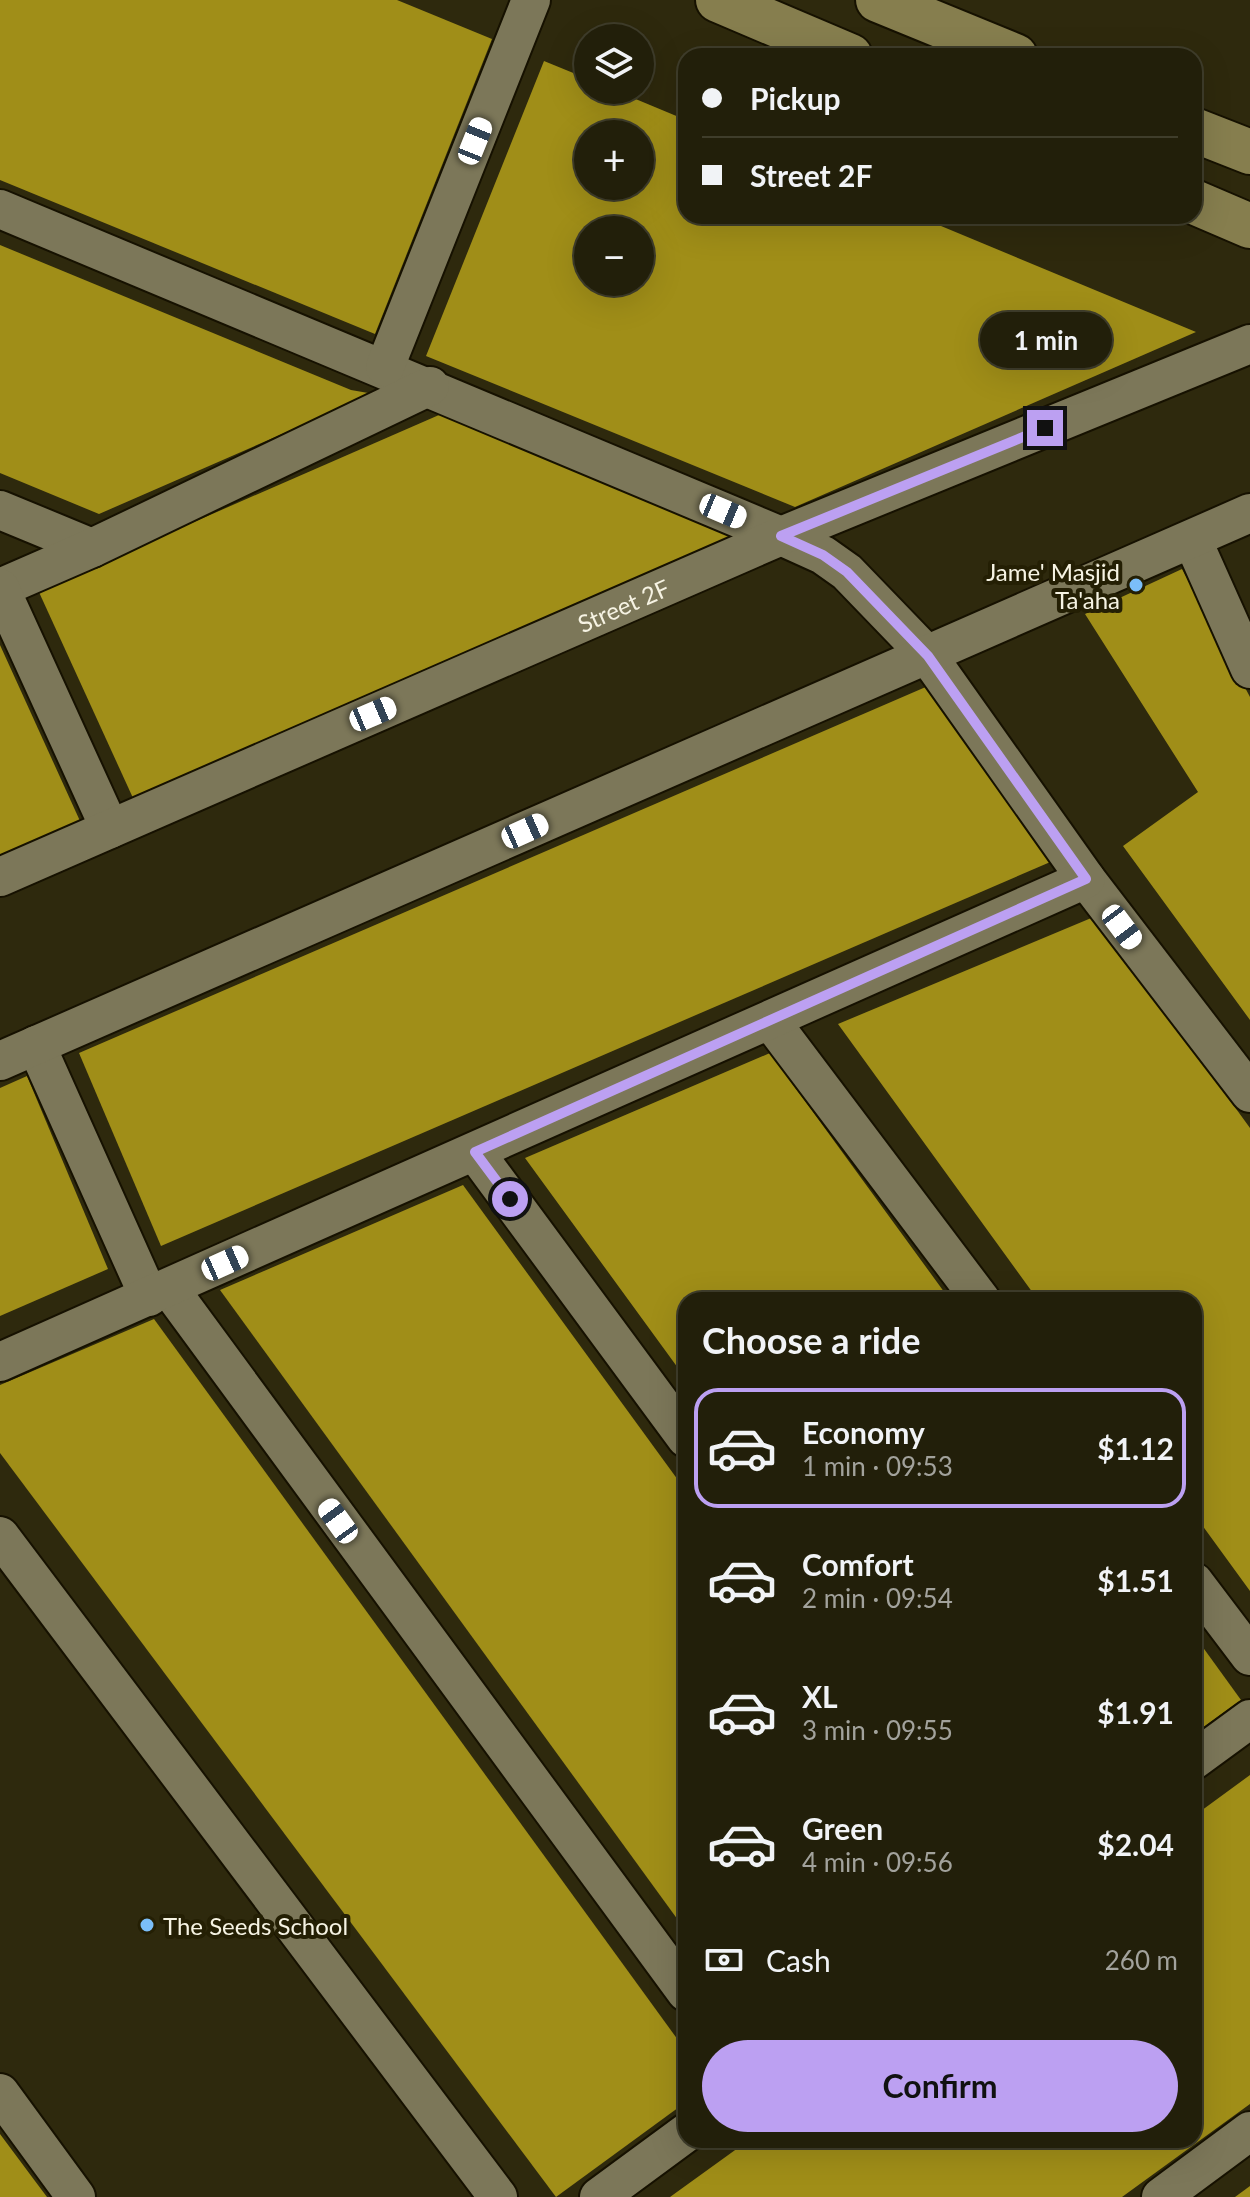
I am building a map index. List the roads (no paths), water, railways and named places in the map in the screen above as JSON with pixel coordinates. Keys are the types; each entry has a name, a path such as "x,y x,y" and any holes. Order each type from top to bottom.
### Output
{"main road":[{"path":"718,0 831,48"},
{"path":"878,0 995,48"},
{"path":"1202,133 1250,152"},
{"path":"1202,205 1250,226"}],"street":[{"path":"385,367 531,0"},
{"path":"0,209 385,367 823,555 847,572 928,656 1086,879 1250,1093"},
{"name":"Street 2F","path":"0,877 781,536 1250,344"},
{"path":"110,829 0,588 92,548 430,386"},
{"path":"0,510 92,548"},
{"path":"0,1061 1250,513"},
{"path":"1192,539 1250,669"},
{"path":"0,1362 1086,879"},
{"path":"770,1020 975,1292"},
{"path":"36,1045 159,1292 678,1981"},
{"path":"475,1152 678,1427"},
{"path":"0,1536 498,2197"},
{"path":"1202,1593 1250,1656"},
{"path":"1202,1754 1250,1719"},
{"path":"0,2093 76,2197"},
{"path":"1161,2197 1250,2131"},
{"path":"599,2197 678,2139"}],"place":[{"name":"Jame' Masjid Ta'aha","path":"1136,585"},
{"name":"The Seeds School","path":"147,1925"}]}
